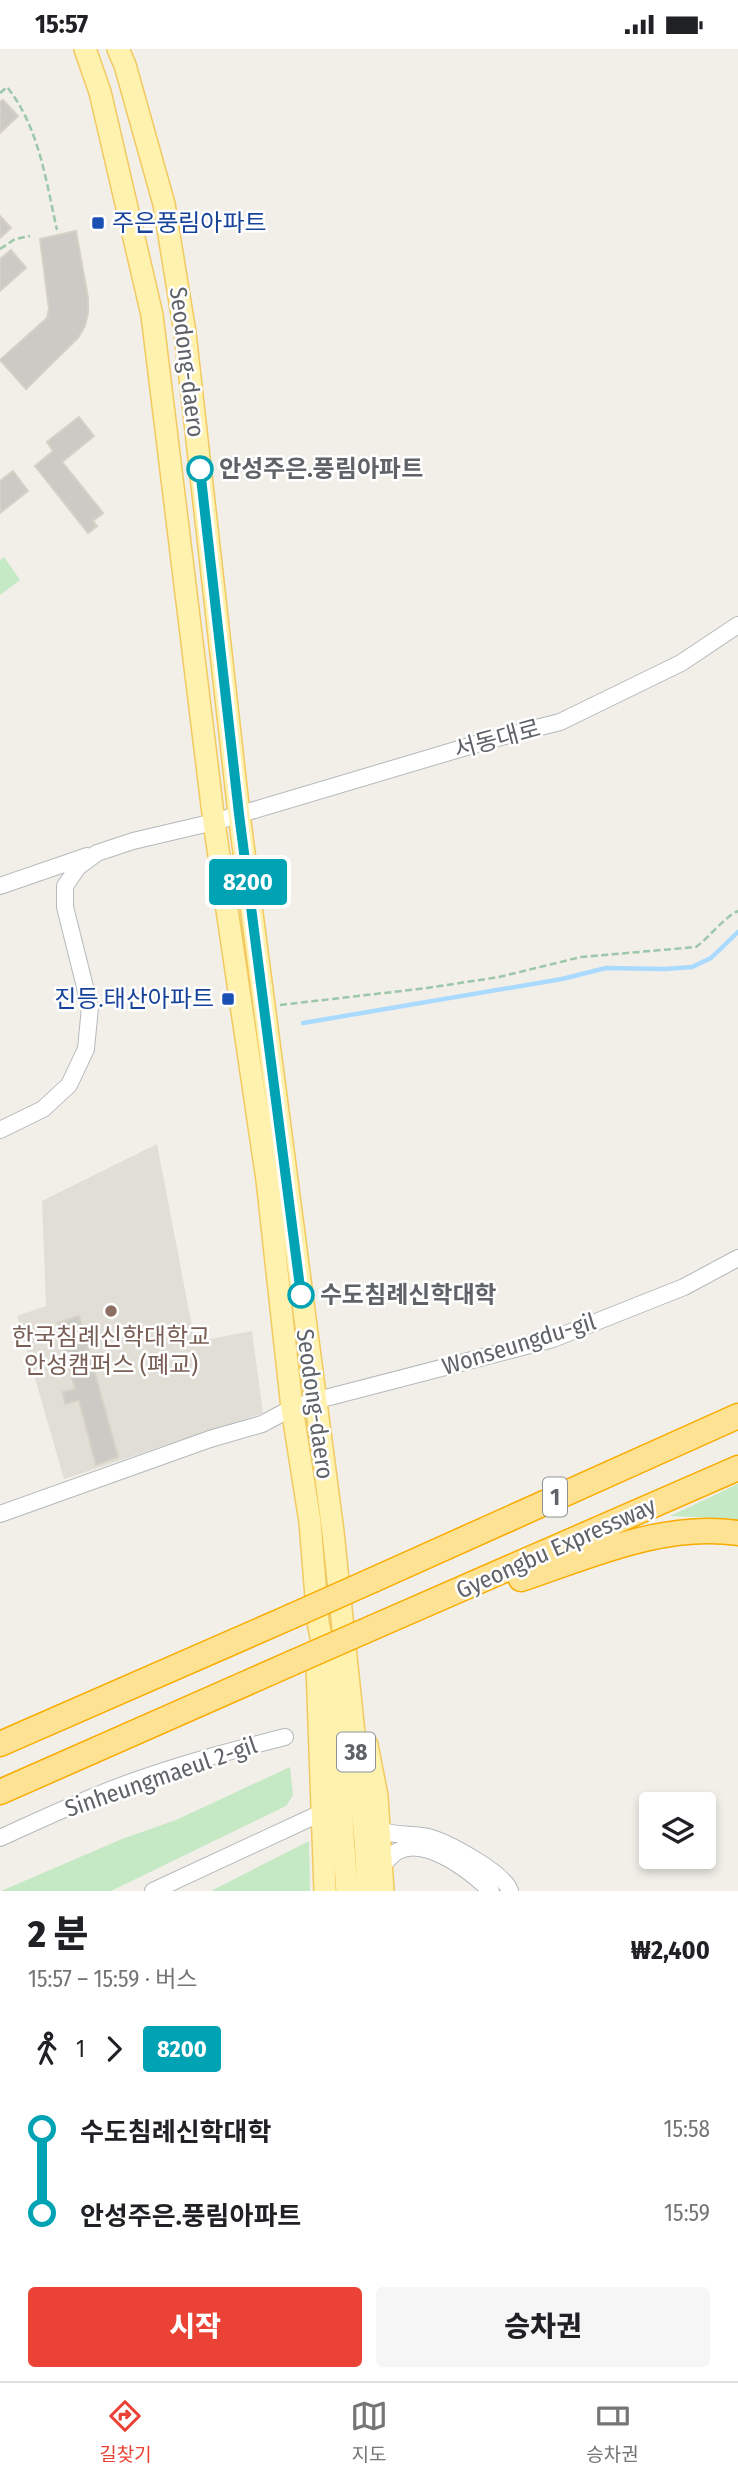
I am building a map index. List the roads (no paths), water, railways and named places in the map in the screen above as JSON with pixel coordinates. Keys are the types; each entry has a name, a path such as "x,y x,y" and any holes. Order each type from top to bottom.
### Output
{"highway":[{"name":"Gyeongbu Expressway","path":"0,1744 738,1416"},
{"name":"Gyeongbu Expressway","path":"374,1627 738,1468"},
{"path":"374,1627 662,1535 718,1530 738,1533"},
{"name":"1","path":"0,1792 374,1627"}],"main road":[{"name":"Seodong-daero","path":"85,49 100,92 152,315 214,822 267,1180 292,1408 310,1522 318,1622 333,1697 346,1891"},
{"name":"Seodong-daero","path":"122,54 164,204 185,333 239,814 333,1532 365,1838 368,1891"},
{"path":"341,1612 377,1796 383,1891"},
{"path":"318,1622 317,1667 325,1891"}],"street":[{"name":"서동대로","path":"0,886 133,841 214,822 493,739 560,722 681,663 738,625"},
{"path":"0,1130 43,1109 69,1085 86,1049 90,1007 65,907 65,886 78,867 97,853"},
{"name":"Wonseungdu-gil","path":"292,1408 553,1339 684,1287 738,1258"},
{"name":"Seodong-daero","path":"0,1514 210,1439 262,1424 292,1408"},
{"name":"Sinheungmaeul 2-gil","path":"0,1838 133,1781 210,1756 285,1737"},
{"path":"153,1891 321,1813"},
{"path":"379,1829 444,1841 501,1878 510,1887 510,1891"},
{"path":"382,1866 397,1851 409,1848 426,1850 454,1861 491,1891"}],"waterway":[{"path":"303,1023 562,979 606,968 692,967 711,958 738,932"}],"place":[{"name":"주은풍림아파트","path":"98,223"},
{"name":"안성주은.풍림아파트","path":"200,469"},
{"name":"진등.태산아파트","path":"228,999"},
{"name":"수도침례신학대학","path":"301,1295"},
{"name":"한국침례신학대학교 안성캠퍼스 (폐교)","path":"111,1311"}]}
